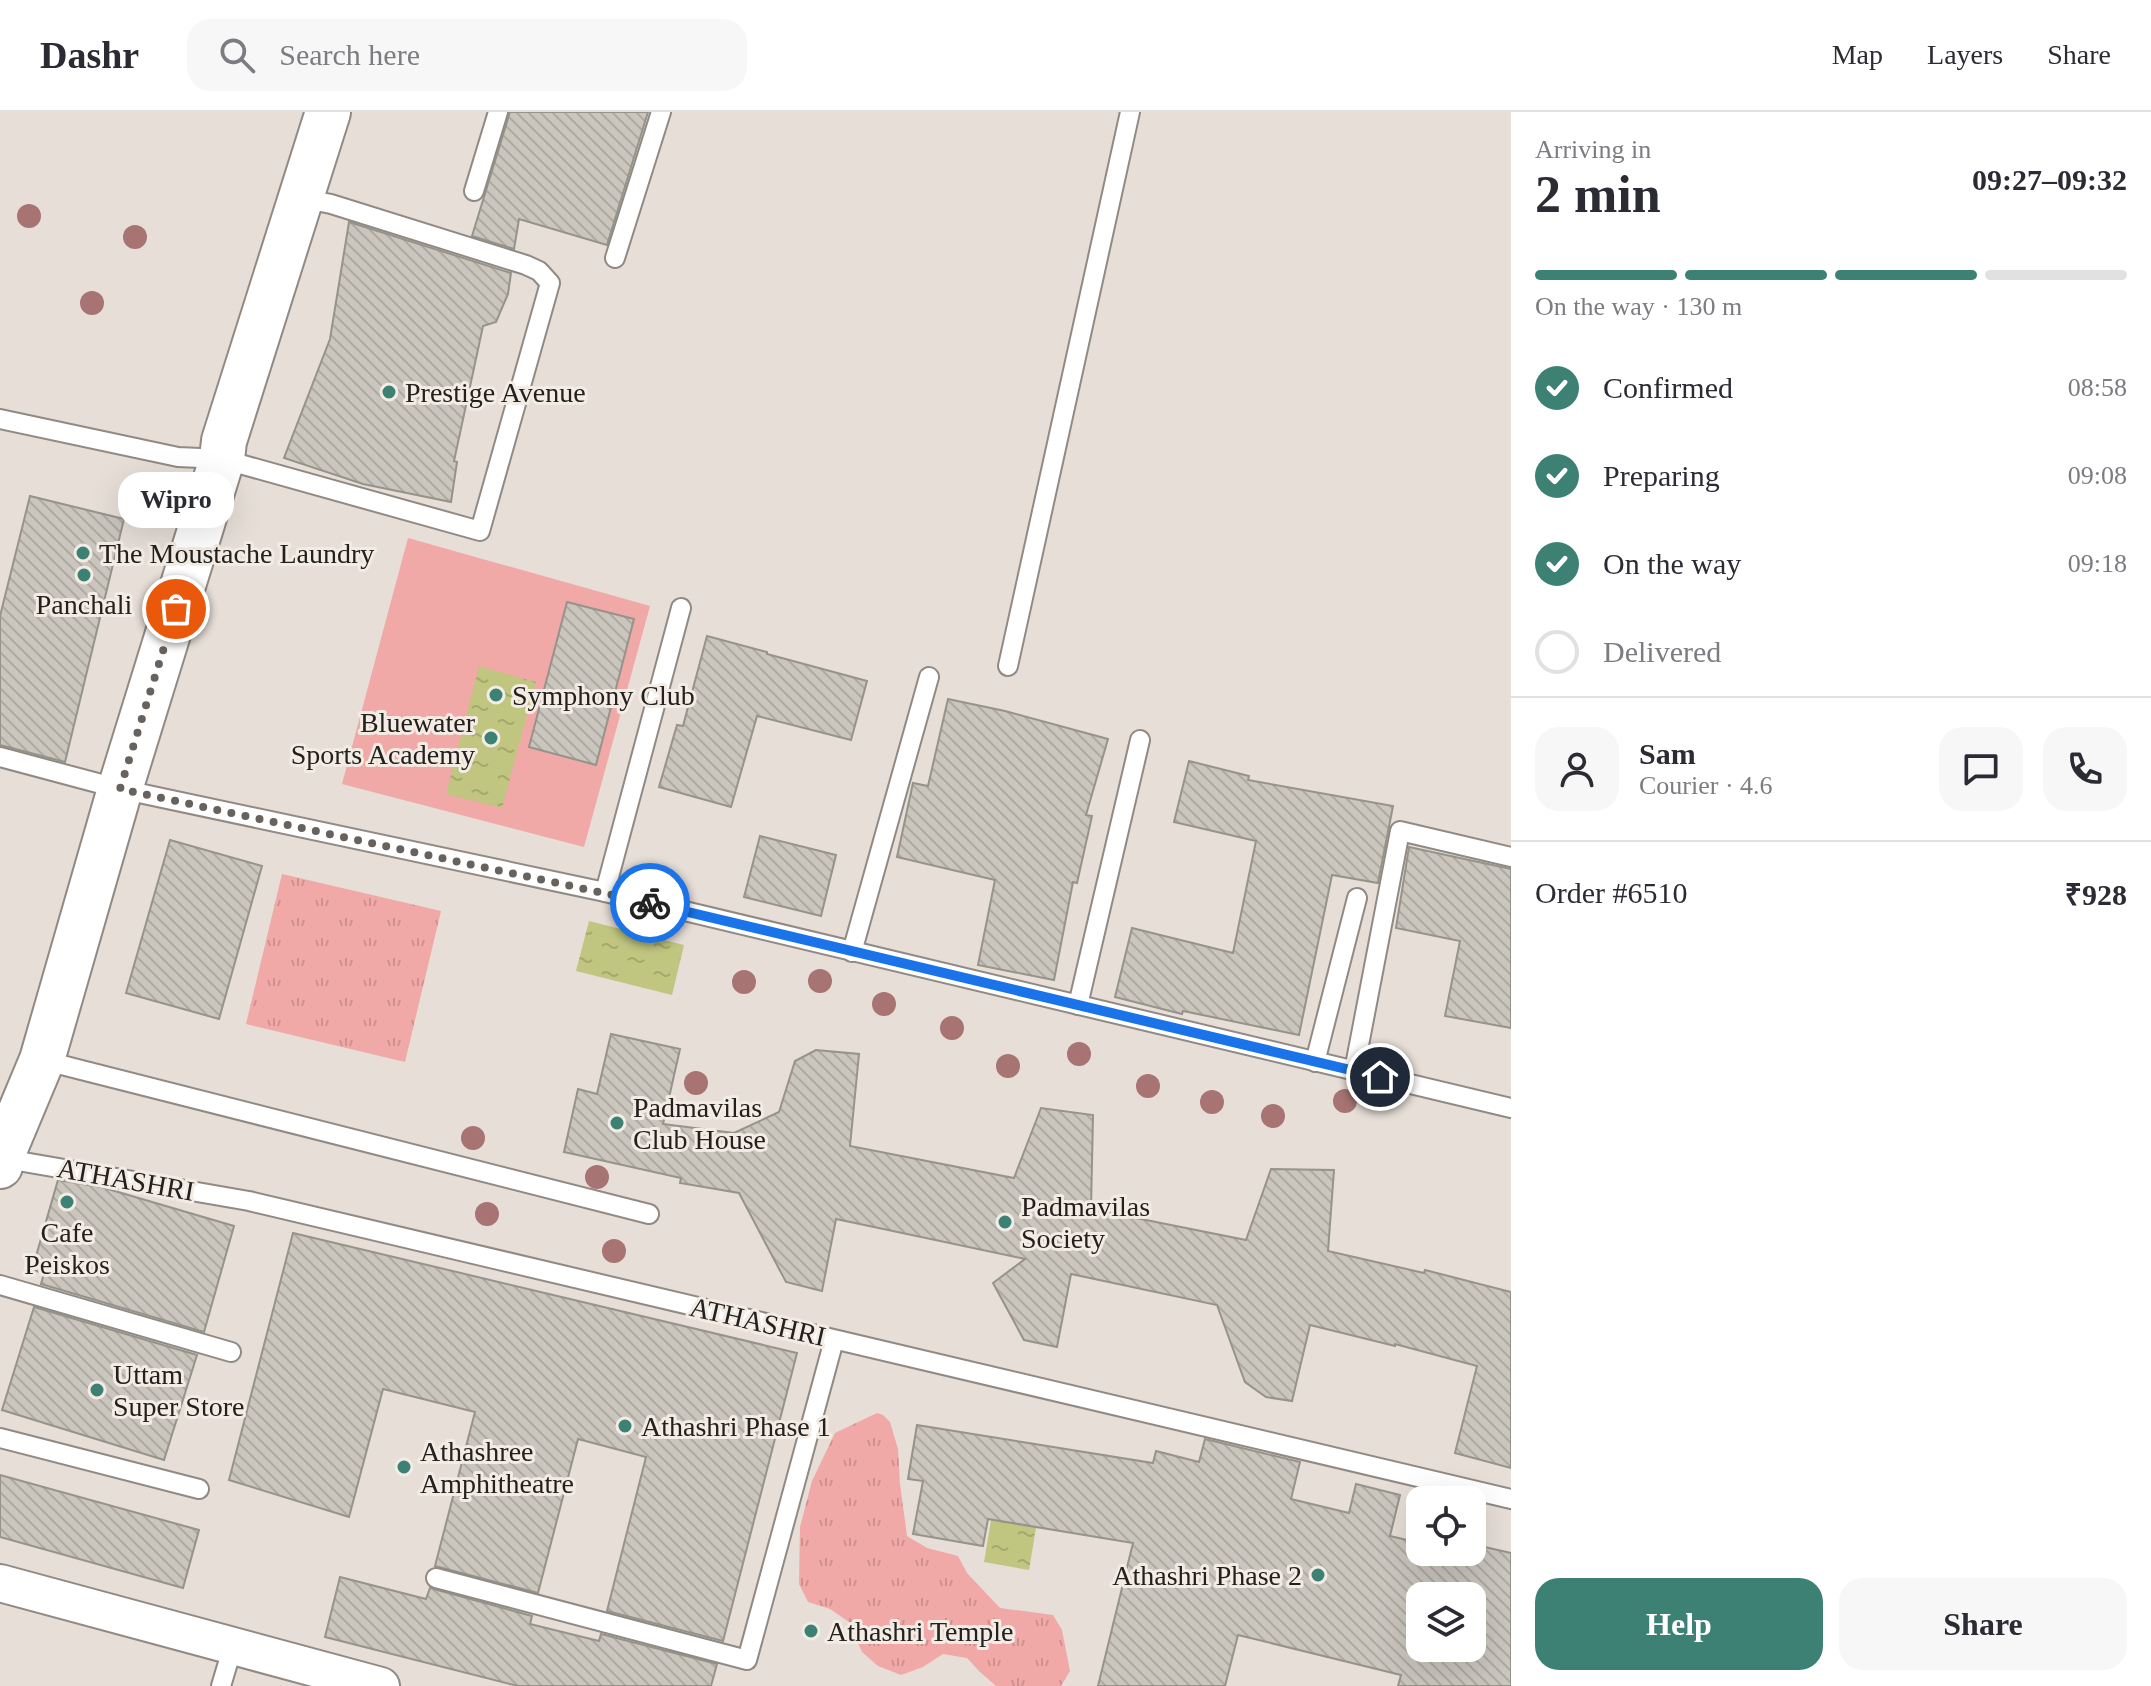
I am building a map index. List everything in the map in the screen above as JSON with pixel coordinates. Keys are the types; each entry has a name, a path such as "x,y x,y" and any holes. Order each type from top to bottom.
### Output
{"street":[{"path":"0,1160 42,1060 120,789 222,459 224,441 328,112"},
{"path":"0,1583 381,1686"}],"lane":[{"path":"474,191 498,112"},
{"path":"615,258 661,112"},
{"path":"1008,666 1130,112"},
{"path":"0,419 178,457 222,459 480,531 550,283 539,271 526,265 331,204 299,198"},
{"path":"605,892 681,608"},
{"path":"852,952 929,677"},
{"path":"1078,1005 1140,740"},
{"path":"0,757 120,789 605,892 1511,1108"},
{"path":"1354,1071 1400,831 1511,857"},
{"path":"1315,1062 1357,898"},
{"path":"42,1060 649,1214"},
{"name":"ATHASHRI","path":"0,1160 249,1201 1511,1499"},
{"path":"0,1285 231,1352"},
{"path":"436,1578 747,1660 834,1340"},
{"path":"0,1438 199,1489"},
{"path":"221,1686 233,1646"}],"green space":[{"name":"Symphony Club","path":"408,538 650,606 584,847 342,784"},
{"path":"282,874 441,911 405,1062 246,1024"},
{"path":"877,1413 890,1422 898,1449 907,1536 927,1548 958,1556 967,1573 1000,1608 1053,1615 1062,1630 1070,1671 1061,1686 996,1686 967,1658 943,1654 923,1667 901,1675 878,1666 862,1652 849,1622 830,1609 808,1602 799,1584 800,1527 812,1481 835,1433"}],"water":[{"name":"Bluewater Sports Academy","path":"479,666 536,682 502,808 446,794"},
{"path":"589,921 684,945 672,995 576,971"},
{"path":"992,1514 1037,1522 1029,1570 984,1562"}],"building":[{"path":"510,112 648,112 607,245 519,219 514,249 472,236"},
{"name":"Prestige Avenue","path":"349,222 511,273 508,294 496,322 483,326 454,461 457,462 451,502 363,484 284,458 330,339"},
{"path":"30,496 124,519 65,762 0,745 0,616"},
{"path":"567,602 634,619 596,765 529,747"},
{"path":"707,636 867,681 851,740 757,716 731,807 659,787 677,725 683,726"},
{"path":"948,699 1108,739 1086,815 1092,816 1077,883 1073,882 1054,980 978,965 995,880 897,857 913,783 928,786"},
{"path":"1189,761 1249,776 1248,780 1393,806 1378,883 1332,875 1299,1035 1183,1011 1182,1014 1115,997 1132,928 1233,953 1256,841 1174,822"},
{"path":"760,836 836,855 821,916 744,897"},
{"path":"170,840 262,866 219,1019 126,993"},
{"path":"1409,847 1511,869 1511,1028 1445,1016 1460,941 1396,928"},
{"name":"Padmavilas Society","path":"611,1034 680,1049 663,1124 734,1133 779,1112 795,1061 816,1050 859,1054 850,1146 1014,1178 1041,1108 1093,1115 1091,1209 1246,1240 1271,1169 1334,1170 1328,1251 1424,1273 1425,1270 1511,1292 1511,1468 1455,1453 1477,1366 1395,1344 1310,1325 1292,1401 1266,1397 1245,1382 1217,1305 1071,1274 1057,1347 1024,1340 993,1283 1025,1259 836,1219 822,1291 786,1282 739,1193 680,1183 681,1178 564,1152 578,1089 597,1094"},
{"path":"58,1180 101,1187 234,1226 204,1332 41,1284 44,1273 32,1270"},
{"name":"Athashri Phase 1","path":"293,1233 797,1353 723,1641 607,1611 646,1457 578,1439 538,1593 435,1566 475,1412 383,1389 349,1517 229,1480"},
{"name":"Uttam Super Store","path":"34,1307 197,1355 164,1460 2,1410"},
{"name":"Athashri Phase 2","path":"917,1425 1153,1463 1156,1451 1199,1462 1205,1439 1300,1462 1291,1499 1349,1513 1356,1484 1400,1495 1390,1536 1406,1540 1406,1566 1486,1566 1486,1547 1511,1553 1511,1686 1398,1686 1401,1675 1238,1635 1225,1686 1098,1686 1133,1543 988,1519 983,1546 913,1534 923,1481 908,1479"},
{"path":"0,1475 199,1530 183,1588 0,1537"},
{"path":"340,1577 426,1599 430,1588 532,1616 530,1624 599,1641 601,1634 717,1664 711,1686 518,1686 325,1637"}],"way so far":[{"path":"176,609 120,789 650,903"}],"place":[{"name":"Prestige Avenue","path":"389,392"},
{"name":"The Moustache Laundry","path":"83,553"},
{"name":"Panchali","path":"84,575"},
{"name":"Wipro","path":"176,609"},
{"name":"Symphony Club","path":"496,695"},
{"name":"Bluewater Sports Academy","path":"491,738"},
{"name":"Padmavilas Club House","path":"617,1123"},
{"name":"Cafe Peiskos","path":"67,1202"},
{"name":"Padmavilas Society","path":"1005,1222"},
{"name":"Uttam Super Store","path":"97,1390"},
{"name":"Athashri Phase 1","path":"625,1426"},
{"name":"Athashree Amphitheatre","path":"404,1467"},
{"name":"Athashri Phase 2","path":"1318,1575"},
{"name":"Athashri Temple","path":"811,1631"}],"route":[{"path":"650,903 1380,1077"}]}
